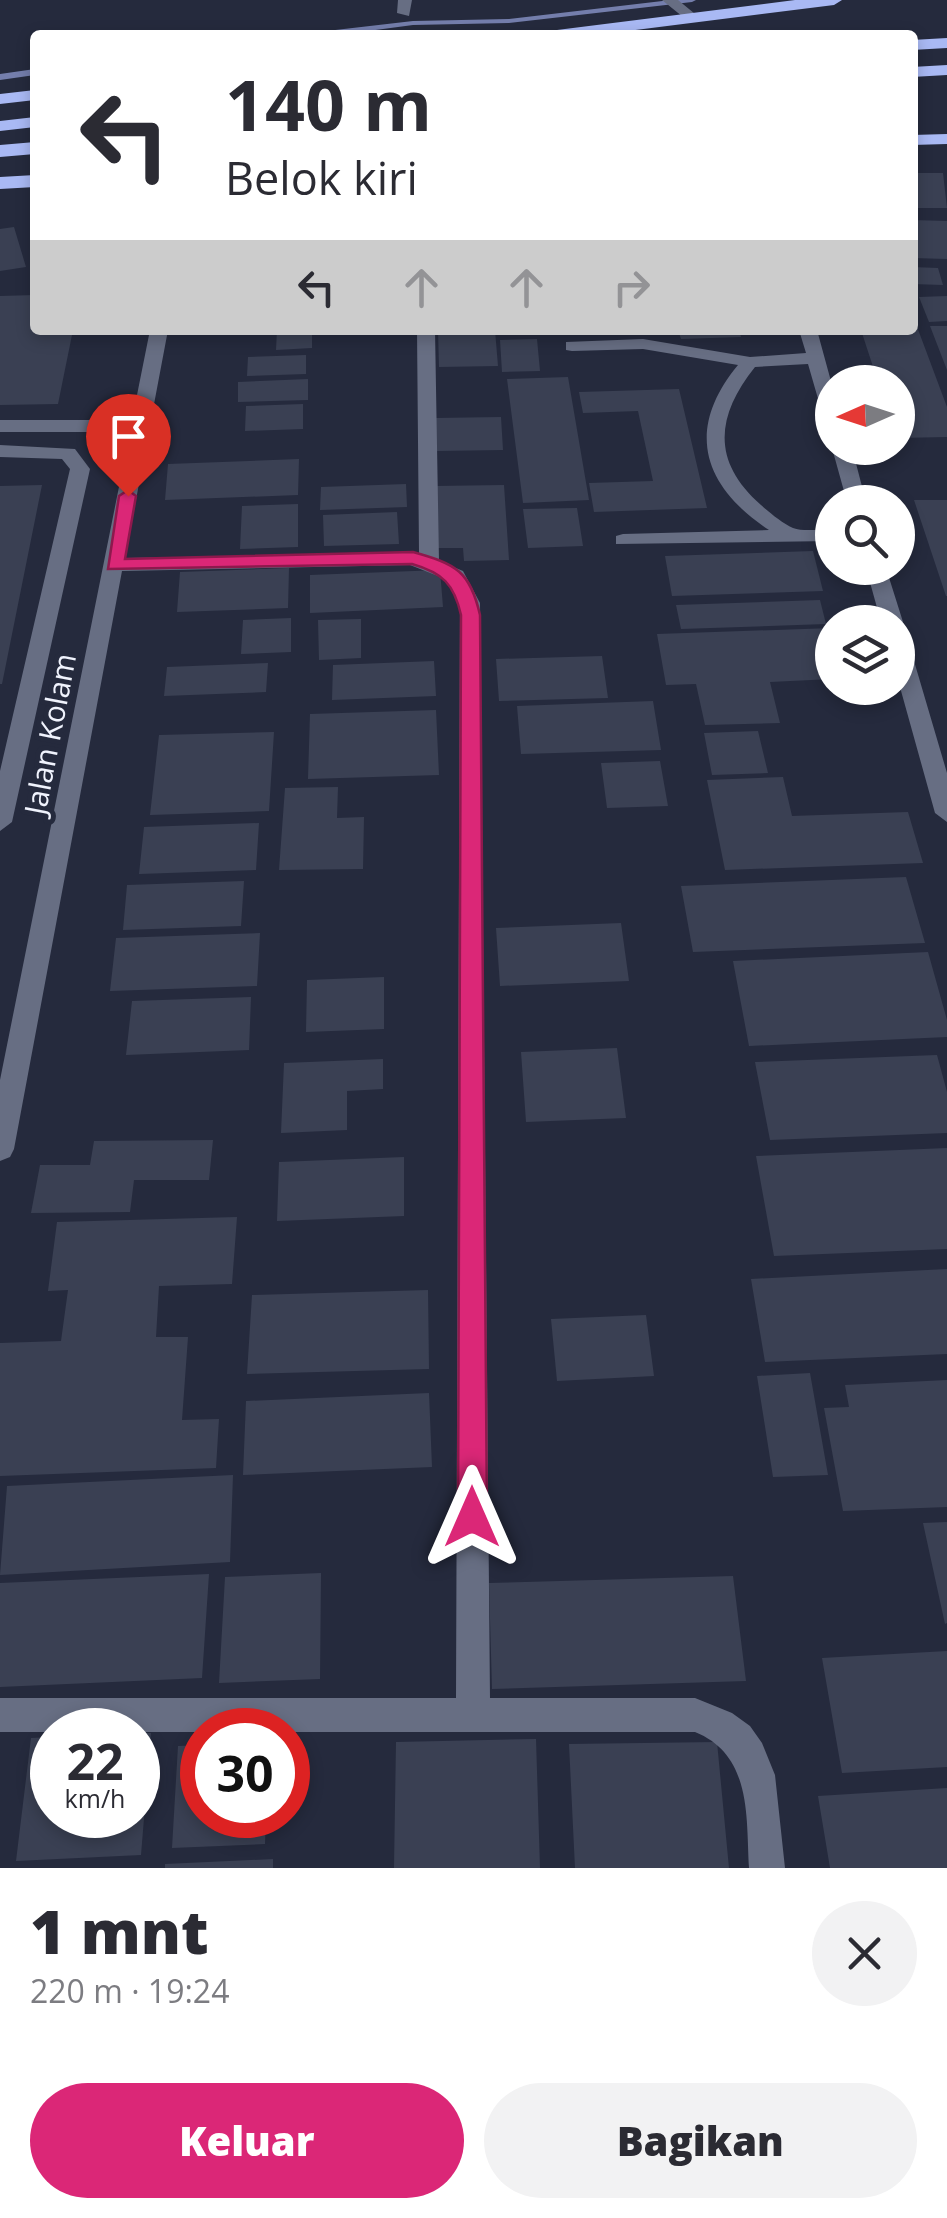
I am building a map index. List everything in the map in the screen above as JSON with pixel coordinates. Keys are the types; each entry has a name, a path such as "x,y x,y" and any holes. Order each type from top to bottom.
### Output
{"highway":[{"path":"598,30 834,0"},
{"path":"918,45 947,43"},
{"path":"918,72 947,70"},
{"path":"0,100 30,96"},
{"path":"0,126 30,123"},
{"path":"918,140 947,139"},
{"path":"0,151 30,148"},
{"path":"0,182 30,180"}],"street":[{"path":"672,3 693,18"},
{"name":"Jalan Kolam","path":"0,1150 158,335"},
{"path":"426,335 429,562"},
{"path":"809,335 818,365"},
{"path":"572,346 643,344 750,362 816,358"},
{"path":"750,362 731,381 712,421 716,456 726,481 745,505 790,535"},
{"path":"0,426 141,426"},
{"path":"0,450 68,452 80,469 0,822"},
{"path":"623,540 815,535"},
{"path":"114,565 391,558 443,567 464,587 471,615 473,1714"},
{"path":"915,703 947,813"},
{"path":"0,1714 672,1713 712,1720 740,1738 754,1756 767,1868"}],"building":[{"path":"918,173 943,173 947,208 918,208"},
{"path":"918,220 947,221 947,259 918,258"},
{"path":"14,227 26,267 0,271 0,229"},
{"path":"918,267 938,268 943,285 918,284"},
{"path":"30,295 30,335 72,335 58,404 0,405 0,296"},
{"path":"947,296 947,321 929,322 919,297"},
{"path":"930,326 947,326 947,370"},
{"path":"918,329 947,407 947,437 915,438 915,365 872,365 863,335 918,335"},
{"path":"277,335 312,335 312,348 276,350"},
{"path":"438,335 495,335 498,366 439,367"},
{"path":"680,335 741,337 681,339"},
{"path":"537,339 540,371 502,372 500,340"},
{"path":"306,355 306,374 247,376 248,357"},
{"path":"568,377 589,500 523,503 507,379"},
{"path":"308,379 308,400 238,402 238,382"},
{"path":"679,389 707,508 594,512 589,483 653,481 638,411 583,413 579,392"},
{"path":"303,404 303,429 245,431 246,406"},
{"path":"501,417 503,450 436,451 436,418"},
{"path":"299,459 298,495 165,500 168,464"},
{"path":"406,484 407,507 320,510 321,487"},
{"path":"42,485 2,684 0,684 0,486"},
{"path":"504,485 509,560 464,561 463,548 436,548 435,486"},
{"path":"915,500 947,500 946,596 915,503"},
{"path":"298,504 298,547 240,549 242,506"},
{"path":"577,508 583,546 528,548 523,509"},
{"path":"397,512 399,544 324,546 323,515"},
{"path":"813,551 815,585 822,585 823,591 672,596 665,556"},
{"path":"289,568 288,608 177,612 180,572"},
{"path":"440,570 443,607 310,613 310,575"},
{"path":"820,600 821,605 815,605 815,624 681,629 676,605"},
{"path":"291,618 291,652 241,654 243,620"},
{"path":"361,619 361,658 319,660 318,620"},
{"path":"815,629 815,680 770,682 780,723 705,725 696,684 666,685 657,634"},
{"path":"602,656 608,698 499,701 496,659"},
{"path":"434,661 436,696 332,700 333,665"},
{"path":"268,663 266,692 164,696 167,667"},
{"path":"653,701 661,750 521,754 517,706"},
{"path":"436,710 439,775 308,779 310,714"},
{"path":"758,731 768,773 712,775 704,733"},
{"path":"274,732 269,811 150,815 159,735"},
{"path":"660,761 668,806 607,808 601,763"},
{"path":"783,777 792,816 908,812 923,863 725,870 707,780"},
{"path":"338,787 337,818 364,817 363,869 279,870 285,788"},
{"path":"259,823 256,870 139,874 144,827"},
{"path":"906,877 925,943 693,952 681,886"},
{"path":"244,881 241,926 123,930 127,885"},
{"path":"621,923 629,981 500,986 496,928"},
{"path":"260,933 257,986 110,991 116,938"},
{"path":"928,952 947,1020 947,1037 749,1046 733,961"},
{"path":"384,977 384,1029 306,1032 307,980"},
{"path":"251,997 249,1050 126,1055 132,1001"},
{"path":"617,1048 626,1118 526,1122 521,1052"},
{"path":"937,1055 947,1092 947,1133 770,1140 755,1062"},
{"path":"383,1059 383,1089 347,1091 347,1130 281,1133 284,1063"},
{"path":"213,1140 209,1180 134,1180 130,1212 31,1213 40,1165 90,1165 94,1141"},
{"path":"947,1148 947,1249 774,1256 756,1156"},
{"path":"404,1157 404,1216 277,1221 279,1162"},
{"path":"237,1217 232,1284 159,1286 156,1337 188,1337 182,1420 219,1419 216,1468 0,1476 0,1343 61,1341 68,1290 48,1291 57,1222"},
{"path":"947,1269 947,1354 765,1362 751,1279"},
{"path":"428,1290 429,1369 247,1374 252,1295"},
{"path":"646,1315 654,1376 557,1381 551,1319"},
{"path":"810,1373 828,1475 773,1477 757,1376"},
{"path":"947,1380 947,1507 843,1511 824,1408 849,1407 845,1385"},
{"path":"429,1393 432,1467 243,1475 246,1401"},
{"path":"233,1475 230,1562 0,1575 7,1486"},
{"path":"947,1522 947,1623 945,1624 923,1523"},
{"path":"321,1573 320,1679 219,1683 225,1577"},
{"path":"209,1574 202,1678 0,1687 0,1583"},
{"path":"733,1576 746,1681 492,1689 489,1583"},
{"path":"947,1651 947,1767 842,1773 822,1658"},
{"path":"536,1739 540,1868 394,1868 396,1742"},
{"path":"717,1742 729,1868 575,1868 569,1744"},
{"path":"30,1746 30,1838 142,1838 141,1855 16,1861"},
{"path":"178,1746 180,1838 265,1838 265,1844 172,1848"},
{"path":"947,1788 947,1868 830,1868 818,1796"},
{"path":"273,1859 273,1868 165,1868 165,1864"}],"waterway":[{"path":"358,30 413,23 509,21 692,0"},
{"path":"0,77 30,73"}],"route":[{"path":"128,496 114,565 413,558 443,567 456,576 470,603 472,1517"}]}
